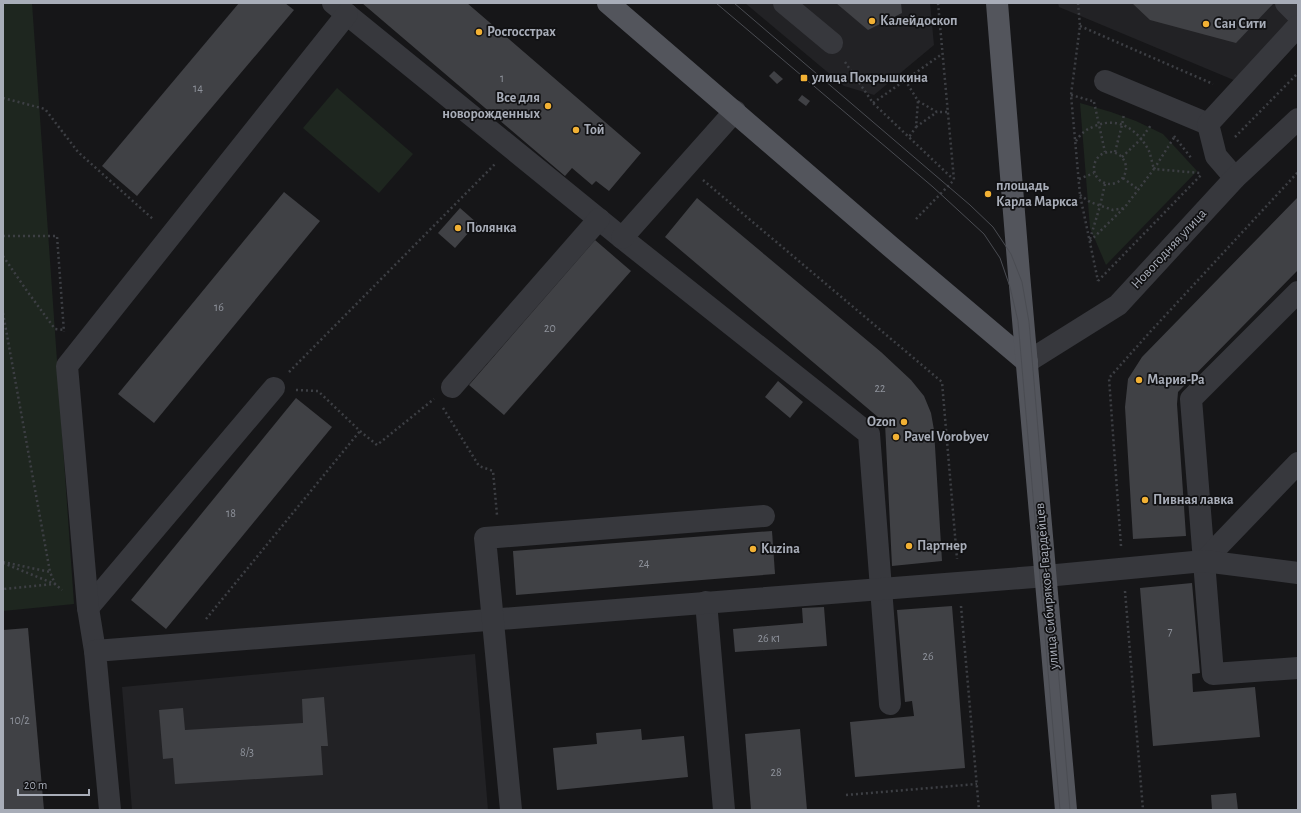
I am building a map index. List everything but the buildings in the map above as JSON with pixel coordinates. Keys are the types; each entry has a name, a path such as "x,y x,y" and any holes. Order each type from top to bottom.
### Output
{"main road":[{"path":"608,3 885,242 1028,362"},
{"path":"997,3 1028,362"},
{"name":"улица Сибиряков-Гвардейцев","path":"1028,362 1066,810"}],"street":[{"path":"784,3 832,43"},
{"path":"1286,3 1298,15"},
{"path":"110,810 95,651 88,608 67,366 170,236 340,9 622,238 869,434 890,704"},
{"path":"1235,178 1207,161 1208,124 1298,26"},
{"path":"1106,81 1208,124"},
{"path":"622,238 735,111"},
{"name":"Новогодняя улица","path":"1028,362 1118,305 1235,178 1298,119"},
{"path":"444,392 599,219"},
{"path":"1298,292 1192,399 1213,674 1298,668"},
{"path":"88,608 274,388"},
{"path":"1204,561 1298,464"},
{"path":"511,810 485,538 764,516"},
{"path":"95,651 1046,576 1204,561 1298,573"},
{"path":"706,602 724,810"}],"path":[{"path":"916,219 954,180 938,3"},
{"path":"1078,3 1080,26 1071,95 1080,195 1098,281 1203,173 1207,161 1298,73"},
{"path":"1080,26 1236,94"},
{"path":"832,43 873,104 954,180"},
{"path":"873,104 942,53"},
{"path":"905,80 918,102 937,112 948,112"},
{"path":"1071,95 1102,104"},
{"path":"3,98 45,109 78,152 170,236"},
{"path":"916,127 918,102"},
{"path":"1094,102 1105,152"},
{"path":"908,138 916,127 937,112"},
{"path":"1115,152 1124,113 1131,116"},
{"path":"1145,121 1158,127"},
{"path":"1076,141 1085,130 1098,125 1110,123 1122,125 1133,130 1140,139 1149,152 1154,169"},
{"path":"1122,157 1140,139 1152,124"},
{"path":"1089,241 1125,208 1154,169 1174,136 1208,124"},
{"path":"1169,133 1174,136 1194,161"},
{"path":"274,388 511,148"},
{"path":"1105,152 1115,152 1122,157 1126,165 1126,173 1123,178 1115,184 1106,184 1098,180 1094,173 1093,165 1098,156 1105,152"},
{"path":"685,166 942,382 979,810"},
{"path":"1154,169 1203,173"},
{"path":"1143,810 1122,568 1109,378 1298,172"},
{"path":"1079,179 1094,173"},
{"path":"1123,178 1139,190"},
{"path":"1089,241 1106,184"},
{"path":"1080,195 1090,202 1112,210 1125,208"},
{"path":"3,236 57,236 67,366"},
{"path":"3,256 55,329 64,330"},
{"path":"3,313 50,572 54,584"},
{"path":"274,388 318,391 360,431 378,445 444,392 479,466 493,471 499,537"},
{"path":"185,644 360,431"},
{"path":"3,562 50,572"},
{"path":"3,562 54,584 88,608"},
{"path":"3,589 54,584"},
{"path":"846,795 976,784"}],"shaded area":[{"path":"3,3 32,3 74,604 3,611"},
{"path":"745,3 930,3 934,45 874,95 844,86"},
{"path":"1058,3 1298,3 1298,35 1248,86 1059,7"},
{"path":"337,88 413,154 379,193 303,128"},
{"path":"1080,103 1136,121 1163,134 1197,171 1106,265 1090,228"},
{"path":"475,654 488,810 132,810 122,687"}],"tram line":[{"path":"716,3 933,187 984,234 1000,258 1010,287 1018,321 1060,810"},
{"path":"734,3 970,205 993,227 1011,254 1022,282 1029,322 1070,810"}],"place":[{"name":"Калейдоскоп","path":"872,21"},
{"name":"Сан Сити","path":"1206,24"},
{"name":"Росгосстрах","path":"479,32"},
{"name":"улица Покрышкина","path":"804,78"},
{"name":"Все для новорожденных","path":"548,106"},
{"name":"Той","path":"576,130"},
{"name":"площадь Карла Маркса","path":"988,194"},
{"name":"Полянка","path":"458,228"},
{"name":"Мария-Ра","path":"1139,380"},
{"name":"Ozon","path":"904,422"},
{"name":"Pavel Vorobyev","path":"896,437"},
{"name":"Пивная лавка","path":"1145,500"},
{"name":"Партнер","path":"909,546"},
{"name":"Kuzina","path":"753,549"}]}
